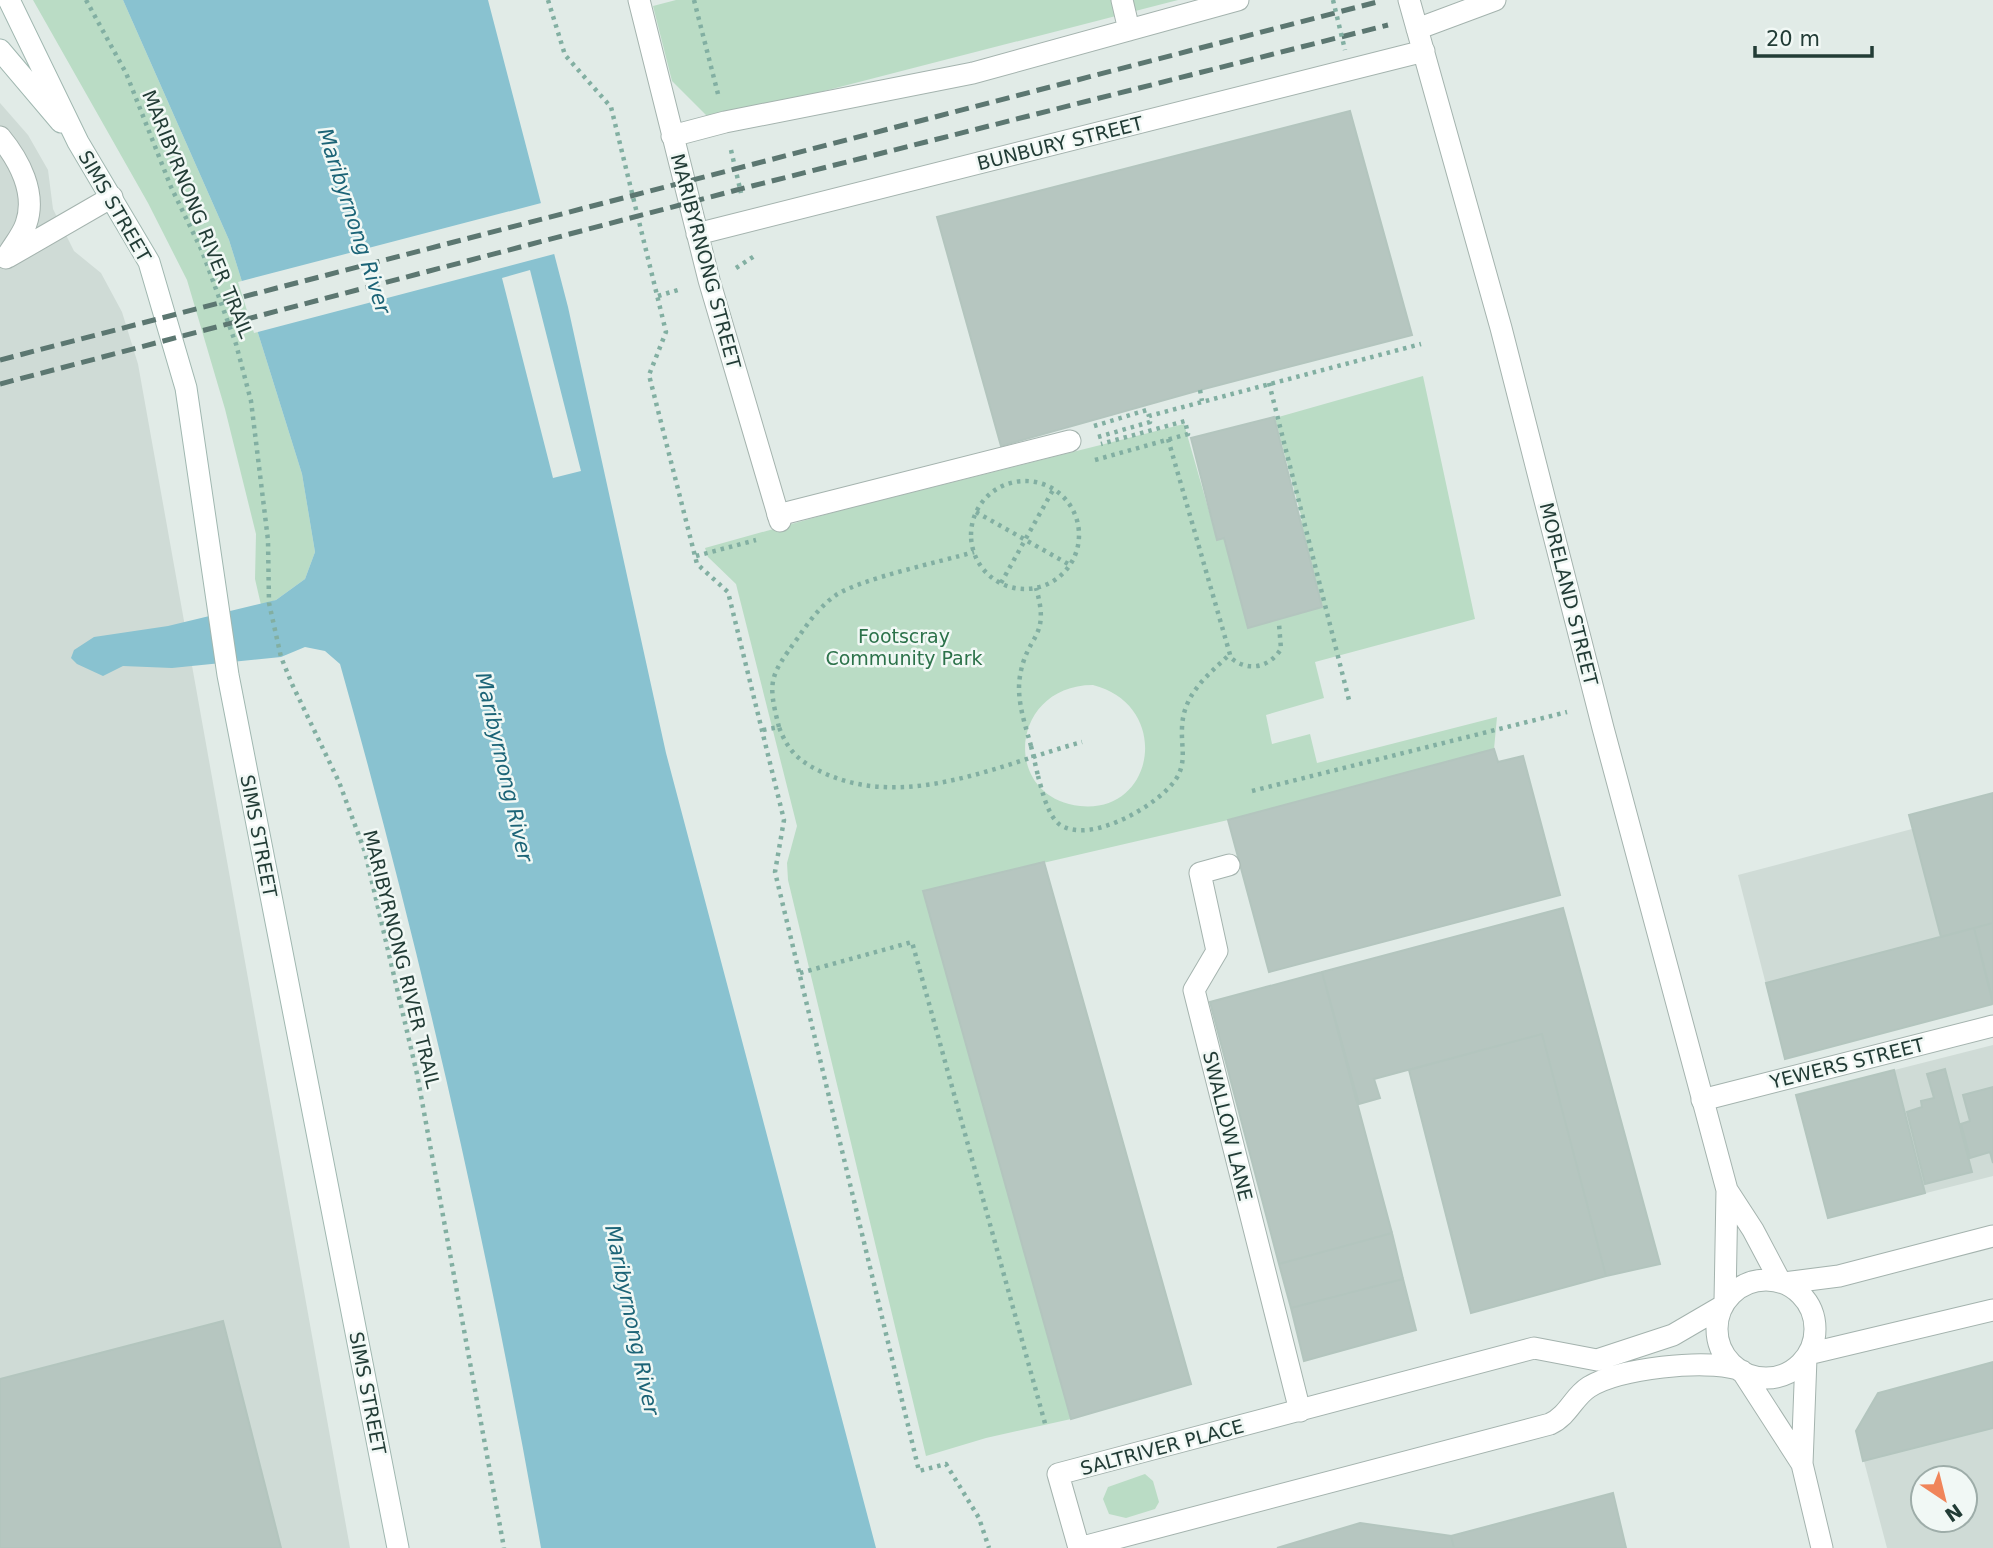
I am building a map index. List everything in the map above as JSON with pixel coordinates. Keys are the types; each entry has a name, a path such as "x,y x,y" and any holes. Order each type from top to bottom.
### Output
{"street":[{"name":"SIMS STREET","path":"9,0 78,142 149,262 186,388 228,675 398,1548"},
{"name":"MARIBYRNONG STREET","path":"639,0 697,234 779,518 1070,441"},
{"path":"1122,0 1129,30"},
{"path":"672,136 725,122 973,73 1238,0"},
{"name":"MORELAND STREET","path":"1409,0 1506,350 1597,705 1727,1190 1782,1282"},
{"path":"1417,29 1495,0"},
{"name":"SIMS STREET","path":"0,50 78,142"},
{"name":"BUNBURY STREET","path":"697,234 1424,51"},
{"path":"0,137 15,155 27,183 26,223 3,259"},
{"path":"3,259 112,197"},
{"name":"SWALLOW LANE","path":"1229,865 1200,873 1217,951 1194,990 1300,1411"},
{"name":"YEWERS STREET","path":"1702,1100 1993,1026"},
{"name":"MORELAND STREET","path":"1723,1304 1727,1190"},
{"path":"1802,1464 1740,1370 1720,1346 1717,1326 1723,1304 1733,1292 1751,1282 1782,1282 1839,1276 1993,1236"},
{"path":"1782,1282 1798,1290 1814,1316 1815,1336 1807,1356 1802,1464 1822,1548"},
{"name":"SALTRIVER PLACE","path":"1723,1304 1673,1335 1597,1360 1534,1348 1058,1474 1079,1548 1550,1424 1569,1412 1584,1390 1613,1378 1677,1366 1717,1366 1740,1370"},
{"path":"1740,1370 1756,1377 1776,1377 1794,1369 1807,1356 1993,1310"}],"path":[{"name":"MARIBYRNONG RIVER TRAIL","path":"86,0 126,74 171,187 202,251 236,344 251,401 268,540 269,603 281,657 339,782 365,852 417,1074 504,1548"},
{"path":"548,0 565,55 611,107 666,332 649,375 697,564 727,592 763,730 785,829 775,872 919,1471 946,1464 979,1518 989,1548"},
{"path":"694,0 747,222"},
{"path":"1332,0 1345,50"},
{"path":"658,296 692,285"},
{"path":"1149,416 1421,344"},
{"path":"1269,383 1350,704"},
{"path":"1200,390 1202,401"},
{"path":"1070,441 1083,437 1089,461 1188,433 1185,421 1100,444 1098,437 1150,422 1147,410 1109,421"},
{"path":"1168,439 1230,654 1244,667 1258,666 1271,660 1282,643 1279,624"},
{"path":"1030,482 1053,490 1068,502 1078,525 1077,550 1070,565 1052,582 1036,588 1020,589 1001,583 984,571 974,552 971,531 976,512 990,494 1005,485 1030,482"},
{"path":"1001,583 1053,490"},
{"path":"976,512 1070,565"},
{"path":"974,552 859,586 833,597 819,610 774,671 773,702 779,727 791,752 815,769 843,779 891,789 937,783 1082,741"},
{"path":"1036,588 1042,625 1023,665 1019,684 1038,776 1052,816 1068,829 1105,825 1142,809 1164,793 1177,778 1183,764 1181,729 1188,699 1194,688 1230,654"},
{"path":"1252,791 1597,705"},
{"path":"763,730 779,727"},
{"path":"800,973 912,942 1046,1427"}],"shaded area":[{"path":"0,103 28,135 48,170 53,209 74,251 101,273 122,312 138,364 350,1548 0,1548"},
{"path":"1993,793 1993,1004 1785,1059 1738,875 1912,829"},
{"path":"1993,1045 1993,1176 1828,1218 1796,1095"},
{"path":"1993,1362 1993,1548 1887,1548 1856,1431 1878,1393"}],"green space":[{"path":"33,0 123,0 229,240 302,474 315,552 305,579 276,600 261,605 255,579 256,534 225,409 187,280 148,203"},
{"path":"676,0 1178,0 711,120 672,81 653,6"},
{"name":"Footscray Community Park","path":"1423,376 1475,619 1315,662 1324,698 1266,715 1272,744 1310,734 1317,763 1497,717 1494,749 1228,820 923,891 1071,1419 986,1438 926,1456 788,880 787,863 797,826 736,584 708,557 705,548 838,511 1184,424 1217,539 1224,538 1248,628 1302,519 1275,418","holes":["1093,685 1118,696 1135,713 1144,734 1145,756 1138,777 1125,793 1106,804 1080,806 1054,798 1037,783 1027,764 1025,742 1031,721 1045,703 1065,690"]},
{"path":"1145,1474 1153,1481 1159,1502 1155,1509 1126,1518 1109,1514 1103,1499 1108,1487"}],"water":[{"name":"Maribyrnong River","path":"123,0 488,0 568,307 666,753 876,1548 541,1548 499,1326 452,1104 399,883 340,664 325,651 305,647 281,657 172,668 123,666 103,676 77,664 71,658 74,650 94,637 168,626 276,600 305,579 315,552 302,474 229,240"}],"pier":[{"path":"545,202 558,253 254,333 238,282"},
{"path":"530,270 581,471 553,478 502,278"}],"building":[{"path":"1350,111 1412,335 1200,390 1001,446 937,217"},
{"path":"1274,417 1322,607 1248,628 1224,538 1217,540 1191,438"},
{"path":"1494,749 1498,762 1523,756 1560,895 1269,972 1228,820"},
{"path":"1993,793 1993,923 1941,937 1909,815"},
{"path":"1044,862 1191,1384 1071,1419 923,891"},
{"path":"1563,908 1660,1264 1606,1276 1542,1034 1374,1079 1380,1098 1359,1104 1322,972"},
{"path":"1993,923 1993,1001 1974,928"},
{"path":"1974,928 1993,1004 1785,1059 1766,983"},
{"path":"1322,972 1392,1233 1279,1264 1210,1002"},
{"path":"1542,1034 1606,1276 1471,1313 1409,1070"},
{"path":"1945,1069 1972,1172 1925,1184 1907,1112 1922,1107 1921,1101 1934,1098 1927,1074"},
{"path":"1894,1070 1925,1193 1828,1218 1796,1095"},
{"path":"1993,1087 1993,1163 1990,1152 1970,1158 1961,1124 1970,1121 1963,1095"},
{"path":"1392,1233 1403,1279 1291,1308 1279,1264"},
{"path":"1403,1279 1416,1330 1304,1361 1291,1308"},
{"path":"223,1321 281,1548 0,1548 0,1379"},
{"path":"1993,1362 1993,1428 1863,1461 1856,1431 1878,1393"},
{"path":"1613,1493 1626,1548 1454,1548 1451,1536"},
{"path":"1360,1523 1451,1536 1454,1548 1277,1548"}],"railway":[{"path":"0,360 1381,1"},
{"path":"0,384 752,186 1388,25"}]}
